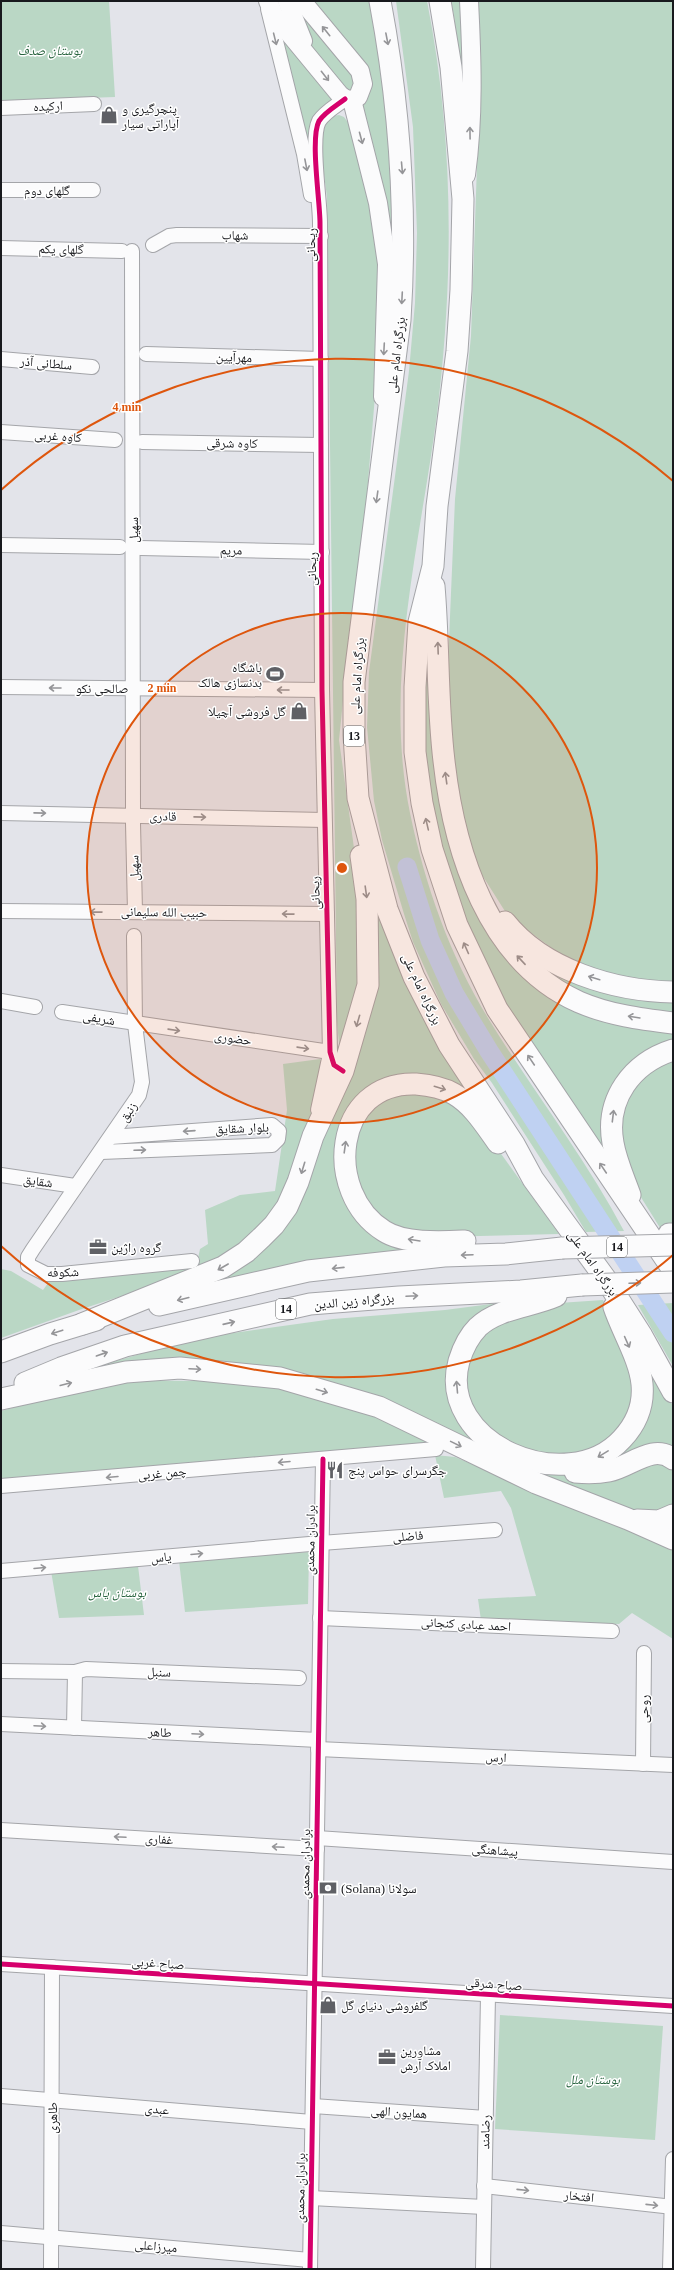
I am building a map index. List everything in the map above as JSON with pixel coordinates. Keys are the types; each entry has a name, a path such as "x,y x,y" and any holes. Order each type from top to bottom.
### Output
{"highway":[{"name":"بزرگراه امام علی","path":"380,1 390,53 403,177 404,261 400,320 354,682 354,735 358,798 387,909 414,977 449,1045 514,1144 534,1180 605,1278 642,1336 673,1392"},
{"path":"440,1 451,67 463,199 457,351 437,506 433,566 443,759 449,800 459,844 485,910 508,945 545,983 579,1002 616,1015 673,1023"},
{"path":"433,566 420,622 415,687 415,752 422,803 444,889 471,958 497,1008 673,1270"},
{"path":"82,1324 203,1277 223,1267 246,1252 274,1225 286,1207 298,1182 313,1136 342,1071 368,985 367,899 361,856 358,798"},
{"path":"473,879 507,924 524,942 549,958 585,976 622,986 653,992 673,992"},
{"path":"639,1221 613,1144 612,1116 622,1087 631,1074 649,1060 673,1050"},
{"path":"506,1254 478,1241 437,1242 400,1237 385,1232 364,1215 354,1200 345,1171 345,1146 352,1123 359,1109 371,1097 385,1088 410,1084 443,1088 454,1094 475,1111 502,1149 534,1180"},
{"name":"14","path":"1,1352 82,1324 232,1287 308,1271 444,1256 506,1254 562,1248 622,1247 672,1238"},
{"path":"548,1465 558,1466 581,1463 604,1454 629,1430 639,1412 642,1392 641,1376 621,1329 605,1278"},
{"name":"بزرگراه زین الدین","path":"1,1394 61,1368 125,1346 310,1304 399,1297 521,1291 582,1285 673,1282"},
{"path":"582,1285 539,1303 501,1314 484,1322 466,1342 458,1364 456,1376 458,1397 464,1411 474,1427 503,1449 568,1471 586,1473 609,1471 653,1453 667,1454 673,1459"},
{"path":"1,1399 85,1379 132,1371 180,1368 280,1378 379,1407 536,1483 628,1519 673,1539"},
{"path":"628,1519 659,1521 673,1515"}],"main road":[{"name":"ریحانی","path":"267,1 274,15 348,100 358,97 362,91 363,79 360,71 302,1"},
{"path":"287,1 313,60"},
{"path":"463,199 470,142 472,51 469,1"},
{"path":"348,100 378,203 387,264 382,383 382,465"}],"street":[{"name":"ریحانی","path":"267,1 304,154 314,224 320,236"},
{"name":"ریحانی","path":"330,1052 322,690 320,236 316,130 323,115 348,100"},
{"name":"ارکیده","path":"1,108 94,104"},
{"name":"گلهای دوم","path":"1,190 93,190"},
{"name":"شهاب","path":"153,245 169,236 177,234 320,236"},
{"name":"گلهای یکم","path":"1,248 127,251"},
{"name":"سهیل","path":"127,251 133,688 133,809"},
{"name":"مهرآیین","path":"146,354 321,359"},
{"name":"سلطانی آذر","path":"1,358 92,367"},
{"name":"کاوه غربی","path":"1,432 114,440"},
{"name":"کاوه شرقی","path":"142,442 321,445"},
{"path":"1,545 120,547"},
{"name":"مریم","path":"140,548 322,552"},
{"name":"صالحی نکو","path":"1,687 322,690"},
{"name":"قادری","path":"1,813 324,820"},
{"name":"سهیل","path":"133,823 135,912"},
{"name":"حبیب الله سلیمانی","path":"1,911 327,914"},
{"path":"134,936 136,1024"},
{"path":"1,1002 35,1007"},
{"name":"شریفی","path":"62,1012 136,1024"},
{"name":"حضوری","path":"136,1024 330,1052"},
{"name":"زنبق","path":"75,1186 101,1152 139,1095 142,1082 136,1024"},
{"path":"330,1052 334,1065 342,1071"},
{"path":"313,1136 330,1052"},
{"name":"بلوار شقایق","path":"101,1152 272,1145 278,1139 279,1131 272,1125 111,1137"},
{"name":"شقایق","path":"1,1175 75,1186"},
{"name":"شکوفه","path":"75,1186 28,1257 28,1265 35,1270 46,1274 62,1274 192,1261"},
{"name":"چمن غربی","path":"1,1486 436,1449"},
{"name":"برادران محمدی","path":"310,2264 323,1459"},
{"name":"فاضلی","path":"321,1542 495,1530"},
{"name":"یاس","path":"1,1571 321,1542"},
{"name":"احمد عبادی کنجانی","path":"320,1618 612,1631"},
{"name":"روحی","path":"643,1764 644,1653"},
{"name":"سنبل","path":"1,1671 75,1672 86,1669 299,1678"},
{"path":"74,1728 75,1672"},
{"name":"طاهر","path":"1,1724 318,1745"},
{"name":"ارس","path":"318,1745 673,1765"},
{"name":"غفاری","path":"1,1830 317,1844"},
{"name":"پیشاهنگی","path":"317,1844 673,1862"},
{"name":"صباح غربی","path":"1,1964 314,1984"},
{"name":"طاهری","path":"51,2269 52,1967"},
{"name":"صباح شرقی","path":"314,1984 673,2006"},
{"name":"رضامند","path":"483,2269 488,1995"},
{"name":"عبدی","path":"1,2096 312,2122"},
{"name":"همایون الهی","path":"313,2106 486,2118"},
{"path":"670,2269 673,2159"},
{"name":"افتخار","path":"484,2186 672,2207"},
{"path":"311,2198 484,2207"},
{"name":"میرزاعلی","path":"1,2233 310,2264"}],"green space":[{"name":"بوستان صدف","path":"1,1 109,1 115,97 1,101"},
{"path":"297,1 358,81 351,91 347,91 312,48 307,38"},
{"path":"307,1 370,1 382,72 390,144 393,216 391,289 359,106 368,92"},
{"path":"396,1 427,1 436,52 442,104 447,155 448,207 448,259 443,362 430,463 407,613 402,663 400,713 403,763 410,813 423,867 440,919 474,994 505,1045 575,1150 624,1231 586,1232 492,1083 474,1059 441,1004 413,942 382,840 374,801 367,727 369,672 409,371 415,303 417,233 413,127"},
{"path":"451,1 464,1 466,143 454,16"},
{"path":"476,1 673,1 673,989 575,965 508,916 477,867 456,803 447,687 455,499 471,336 478,137"},
{"path":"280,26 335,100 327,106 311,161"},
{"path":"339,115 344,117 352,128 378,223 380,333 362,557 350,632 339,740 364,920 365,965 341,1064 337,1022 327,197 321,152 323,124 333,116"},
{"path":"431,654 445,802 530,976 673,1028 673,1045 621,1079 620,1178 515,1021 477,951 435,833 424,765 426,655"},
{"path":"364,855 508,1149 425,1079 349,1118 364,1222 459,1245 173,1293 259,1250 364,1025"},
{"path":"520,943 673,995 673,1018 568,992"},
{"path":"673,1055 673,1229 662,1231 634,1186 618,1146 618,1111 646,1067"},
{"path":"320,1059 322,1063 308,1130 275,1212 239,1247 203,1269 79,1310 1,1338 1,1269 11,1271 43,1290 51,1279 197,1263 200,1249 208,1244 205,1210 240,1195 275,1191 287,1110 283,1064"},
{"path":"395,1090 448,1097 486,1133 559,1234 440,1237 401,1233 363,1205 350,1160 358,1119"},
{"path":"543,1297 485,1317 455,1403 540,1467 633,1433 633,1343 673,1406 673,1534 308,1378 79,1372 157,1349 226,1334 333,1319 445,1310"},
{"path":"603,1300 629,1355 637,1398 610,1446 547,1460 479,1426 462,1376 479,1332 559,1303"},
{"path":"673,1303 673,1366 638,1305"},
{"path":"115,1380 270,1382 379,1415 448,1450 250,1460 1,1483 1,1411"},
{"path":"435,1455 455,1457 673,1548 673,1639 632,1613 619,1624 481,1620 478,1599 536,1596 511,1508 501,1491 444,1498"},
{"name":"بوستان یاس","path":"309,1552 308,1604 185,1612 179,1561"},
{"name":"بوستان یاس","path":"138,1566 144,1615 59,1618 51,1571"},
{"name":"بوستان ملل","path":"500,2015 663,2026 655,2140 495,2129"}],"waterway":[{"path":"407,867 430,940 454,993 489,1051 673,1333"}],"cycle path":[{"path":"343,1071 334,1065 330,1052 322,690 320,213 315,141 316,129 321,118 345,99"},
{"path":"310,2269 323,1459"},
{"path":"1,1964 673,2006"}],"place":[{"name":"پنچرگیری و آپاراتی سیار","path":"109,115"},
{"name":"باشگاه بدنسازی هالک","path":"275,674"},
{"name":"گل فروشی آچیلا","path":"299,711"},
{"name":"گروه راژین","path":"98,1247"},
{"name":"جگرسرای حواس پنج","path":"335,1470"},
{"name":"(Solana) سولانا","path":"328,1888"},
{"name":"گلفروشی دنیای گل","path":"328,2005"},
{"name":"مشاورین املاک آرش","path":"387,2057"}]}
